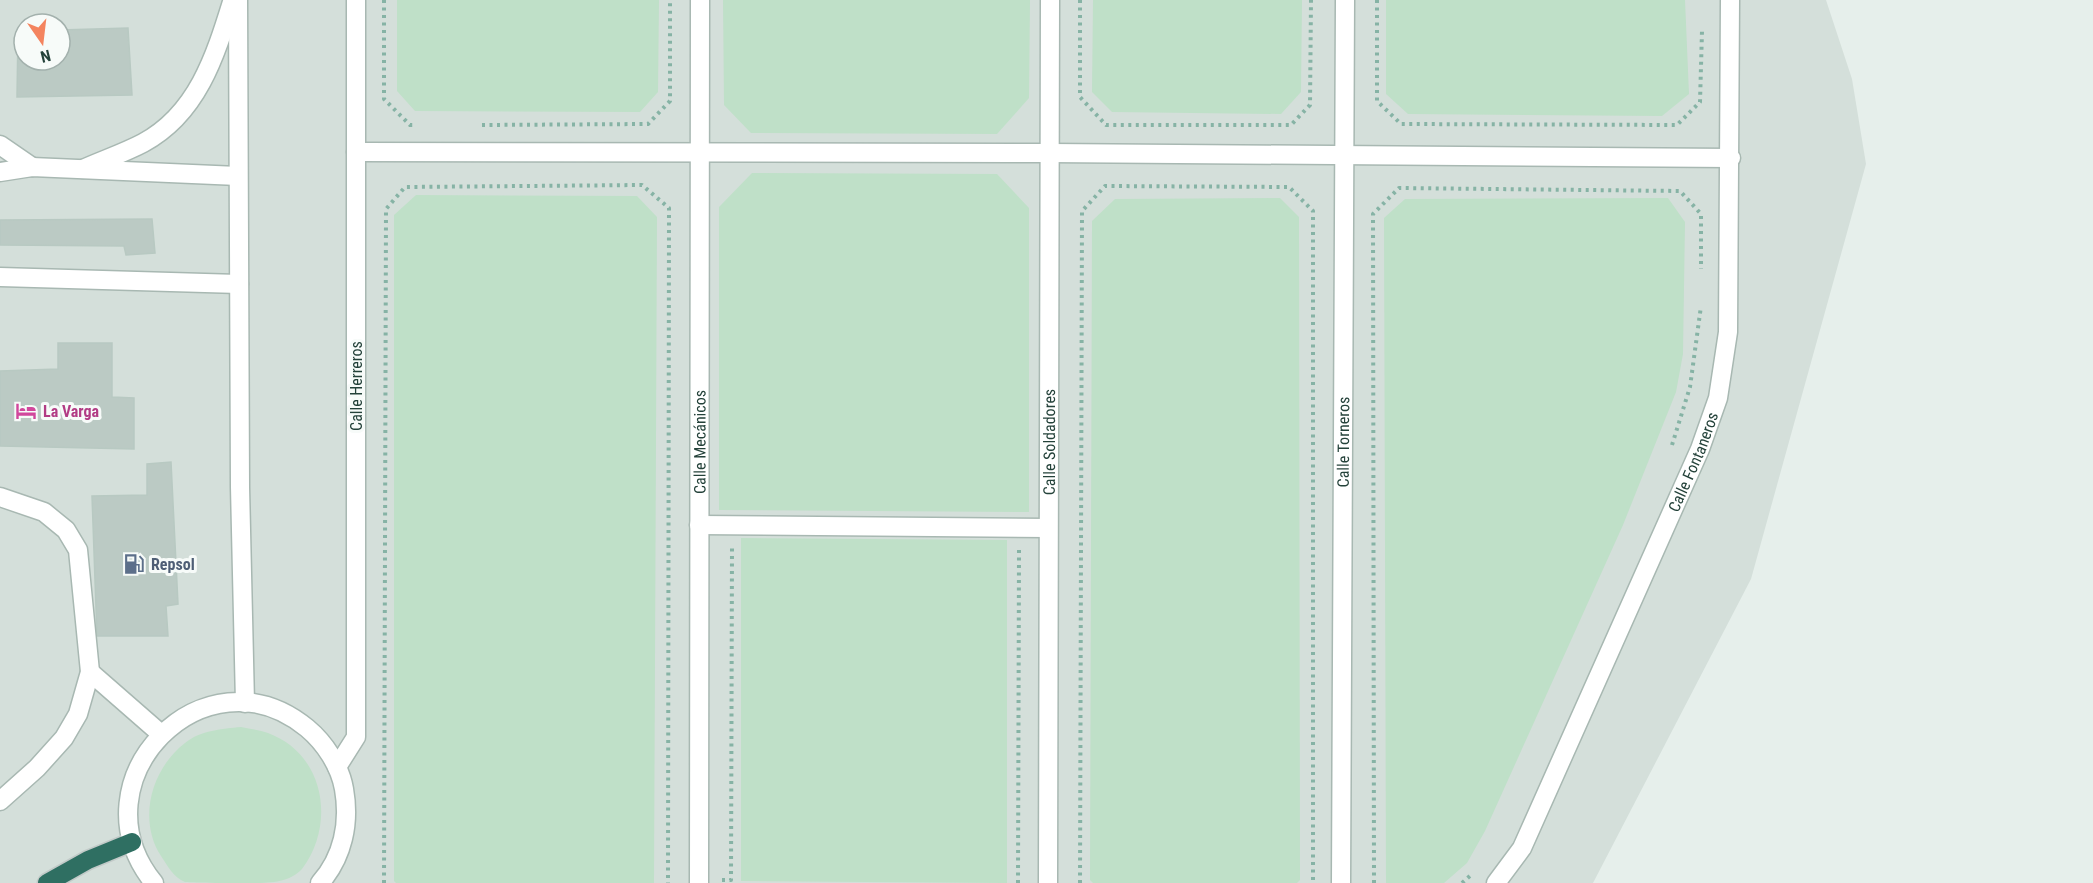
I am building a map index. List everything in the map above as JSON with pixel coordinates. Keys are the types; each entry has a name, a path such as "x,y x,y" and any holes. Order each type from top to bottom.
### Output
{"highway":[{"path":"47,883 88,860 132,842"}],"street":[{"path":"83,169 144,142 186,108 213,60 232,0"},
{"path":"238,0 239,284 245,703"},
{"name":"Calle Herreros","path":"337,767 356,737 356,0"},
{"name":"Calle Mecánicos","path":"699,883 700,0"},
{"name":"Calle Soldadores","path":"1048,883 1050,0"},
{"name":"Calle Torneros","path":"1341,883 1345,0"},
{"name":"Calle Fontaneros","path":"1496,883 1527,837 1700,449 1718,398 1728,332 1731,158 1730,0"},
{"path":"0,145 32,167"},
{"path":"356,152 1050,153 1343,157 1731,158"},
{"path":"0,172 32,167 238,176"},
{"path":"0,277 239,284"},
{"path":"0,497 44,512 66,530 78,550 90,672 78,714 64,738 37,768 0,801"},
{"path":"699,525 1048,528"},
{"path":"90,672 161,734"},
{"path":"154,883 144,869 132,842 128,813 131,784 143,757 161,734 175,722 208,707 245,703 283,713 300,722 321,742 337,767 345,795 346,824 335,861 320,883"}],"path":[{"path":"384,0 384,99 410,125 415,125"},
{"path":"474,125 648,124 670,101 670,0"},
{"path":"1080,0 1080,97 1106,124 1272,125 1291,125 1310,105 1311,0"},
{"path":"1377,0 1377,101 1401,124 1677,125 1700,102 1702,24"},
{"path":"384,883 386,209 405,187 630,185 642,185 669,208 668,883"},
{"path":"1080,883 1082,212 1105,186 1129,186 1289,187 1313,210 1312,883"},
{"path":"1374,883 1373,214 1399,188 1680,191 1701,214 1701,271"},
{"path":"1668,455 1690,387 1696,354 1701,294"},
{"path":"1018,883 1020,541"},
{"path":"1462,883 1475,872"}],"shaded area":[{"path":"0,0 1826,0 1852,79 1866,164 1751,579 1593,883 0,883"}],"green space":[{"path":"397,0 659,0 658,92 640,112 415,111 397,91"},
{"path":"723,0 1030,0 1029,98 997,134 751,133 724,105"},
{"path":"1093,0 1302,0 1301,92 1281,114 1112,112 1092,92"},
{"path":"1386,0 1685,0 1689,94 1662,116 1408,114 1386,94"},
{"path":"752,173 997,174 1029,208 1029,512 719,510 719,207"},
{"path":"416,195 637,196 657,217 654,883 396,883 394,881 394,215"},
{"path":"1280,198 1299,217 1300,880 1297,883 1093,883 1090,880 1092,221 1115,199"},
{"path":"1668,198 1685,222 1683,354 1676,392 1623,525 1485,831 1467,863 1444,883 1386,883 1384,218 1405,199"},
{"path":"741,538 1007,540 1007,883 741,881"},
{"path":"241,727 268,733 287,743 302,757 313,773 319,792 321,812 319,832 313,851 302,869 285,880 256,883 185,882 171,871 154,842 149,811 157,780 164,766 191,739 212,731"}],"building":[{"path":"128,28 132,95 17,97 17,72 72,72 72,30"},
{"path":"152,219 155,253 126,255 124,246 0,245 0,220"},
{"path":"58,343 112,343 112,397 134,398 134,449 0,446 0,371 58,369"},
{"path":"171,462 178,604 166,606 168,636 97,636 92,496 147,495 147,464"}],"place":[{"name":"La Varga","path":"26,411"},
{"name":"Repsol","path":"134,564"}]}
